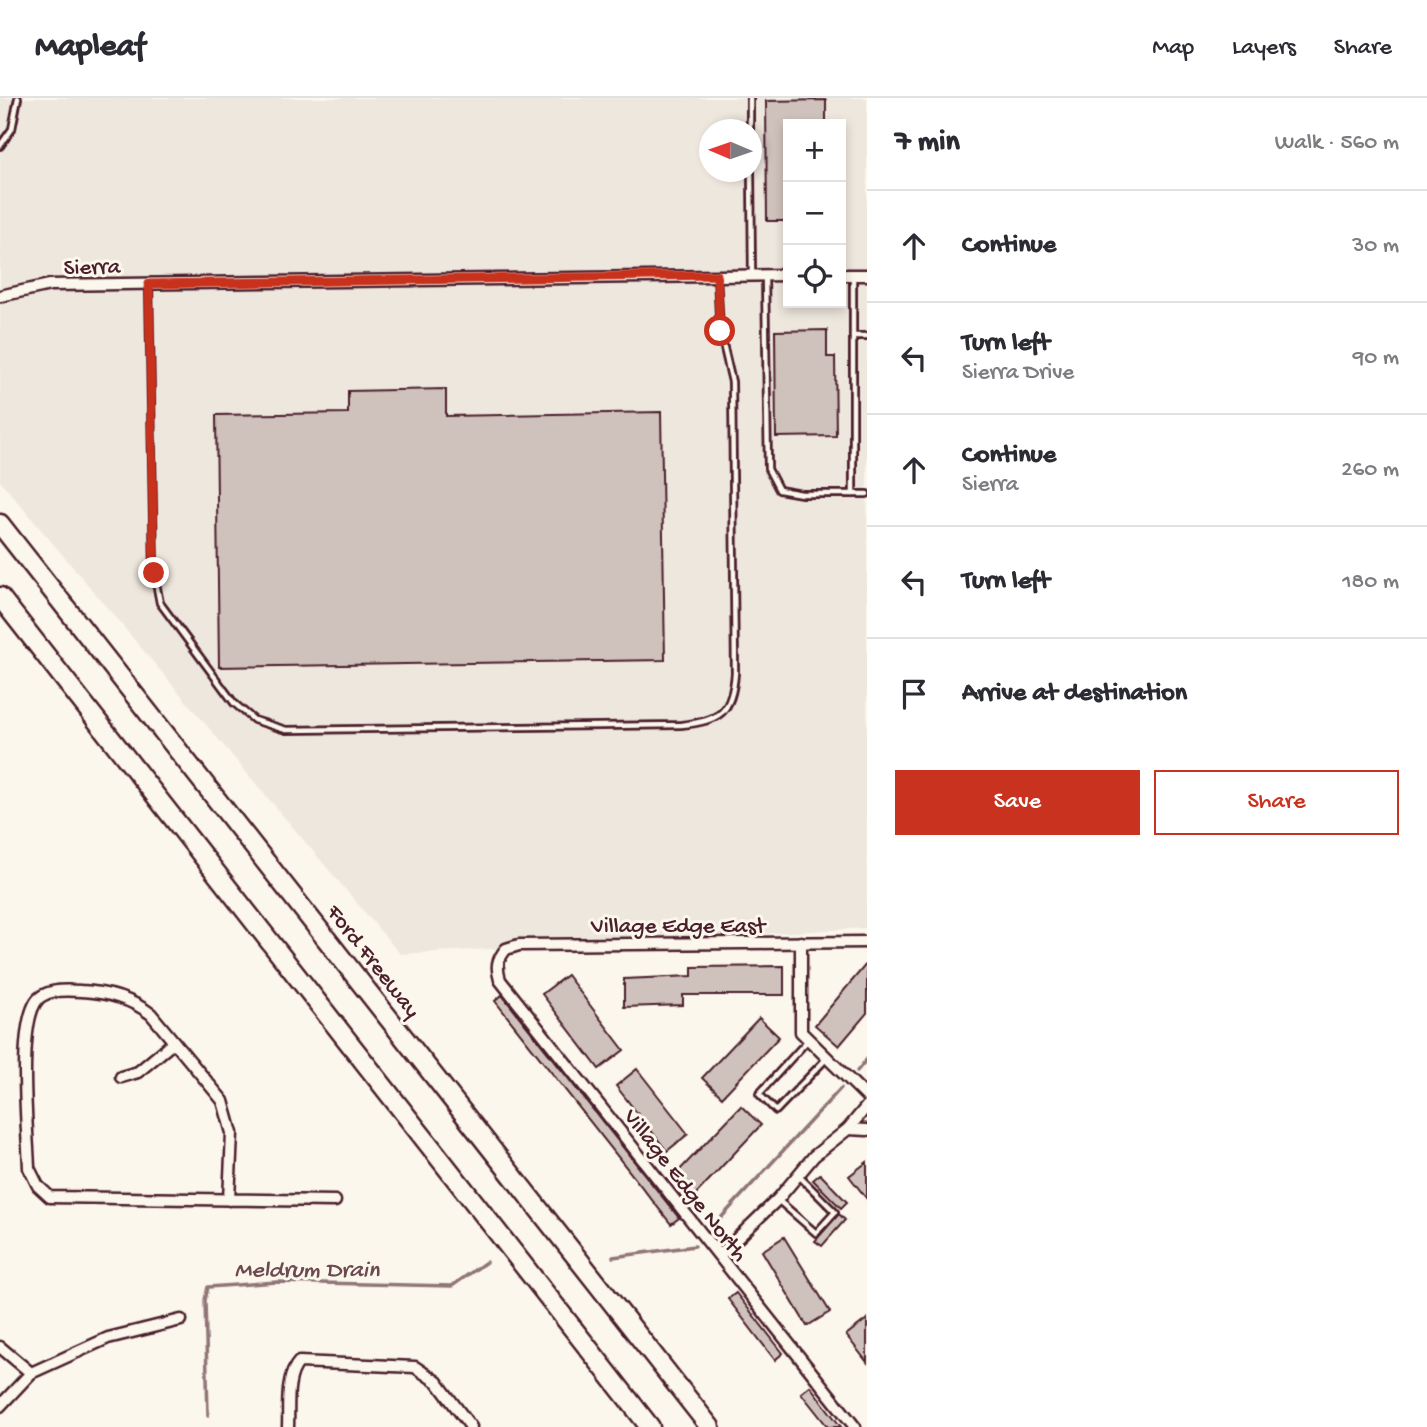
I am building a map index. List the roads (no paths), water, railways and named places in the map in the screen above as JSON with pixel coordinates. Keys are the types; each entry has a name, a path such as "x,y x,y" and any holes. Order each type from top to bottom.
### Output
{"highway":[{"name":"Ford Freeway","path":"0,524 710,1427"},
{"path":"0,597 650,1427"}],"street":[{"name":"Sierra","path":"0,296 50,285 783,275"},
{"path":"846,275 867,275"},
{"path":"801,942 801,1032 867,1097"},
{"name":"Village Edge East","path":"498,962 511,947 537,944 867,942"},
{"name":"Village Edge North","path":"498,962 500,980 855,1427"},
{"path":"229,1200 232,1133 223,1101 174,1042 138,1005 103,992 62,990 40,998 28,1016 25,1044 29,1168 38,1185 50,1198 229,1200 335,1201"},
{"path":"121,1077 138,1072 174,1042"},
{"path":"720,1255 778,1199 814,1156 848,1129 867,1106"},
{"path":"848,1129 867,1130"},
{"path":"0,1406 32,1373 107,1338 181,1320"},
{"path":"0,1347 32,1373"},
{"path":"288,1427 290,1383 294,1368 299,1362 398,1364 415,1367 437,1382 471,1427"}],"lane":[{"path":"0,146 12,129 18,98"},
{"path":"750,98 750,119"},
{"path":"751,182 752,275"},
{"path":"149,284 154,573 160,603 234,703 254,720 286,730 681,725 706,723 722,714 733,697 735,673 732,382 720,331 717,275"},
{"path":"765,275 766,460 770,478 779,490 785,492 867,494"},
{"path":"853,275 853,494"},
{"path":"853,336 867,336"},
{"path":"808,1040 759,1094 776,1111 827,1059"},
{"path":"778,1199 816,1233 835,1212 798,1175"}],"waterway":[{"name":"Meldrum Drain","path":"857,1071 867,1059"},
{"name":"Meldrum Drain","path":"718,1221 841,1088"},
{"name":"Meldrum Drain","path":"613,1257 695,1246"},
{"name":"Meldrum Drain","path":"208,1415 205,1300 208,1287 277,1282 452,1286 486,1262"}]}
